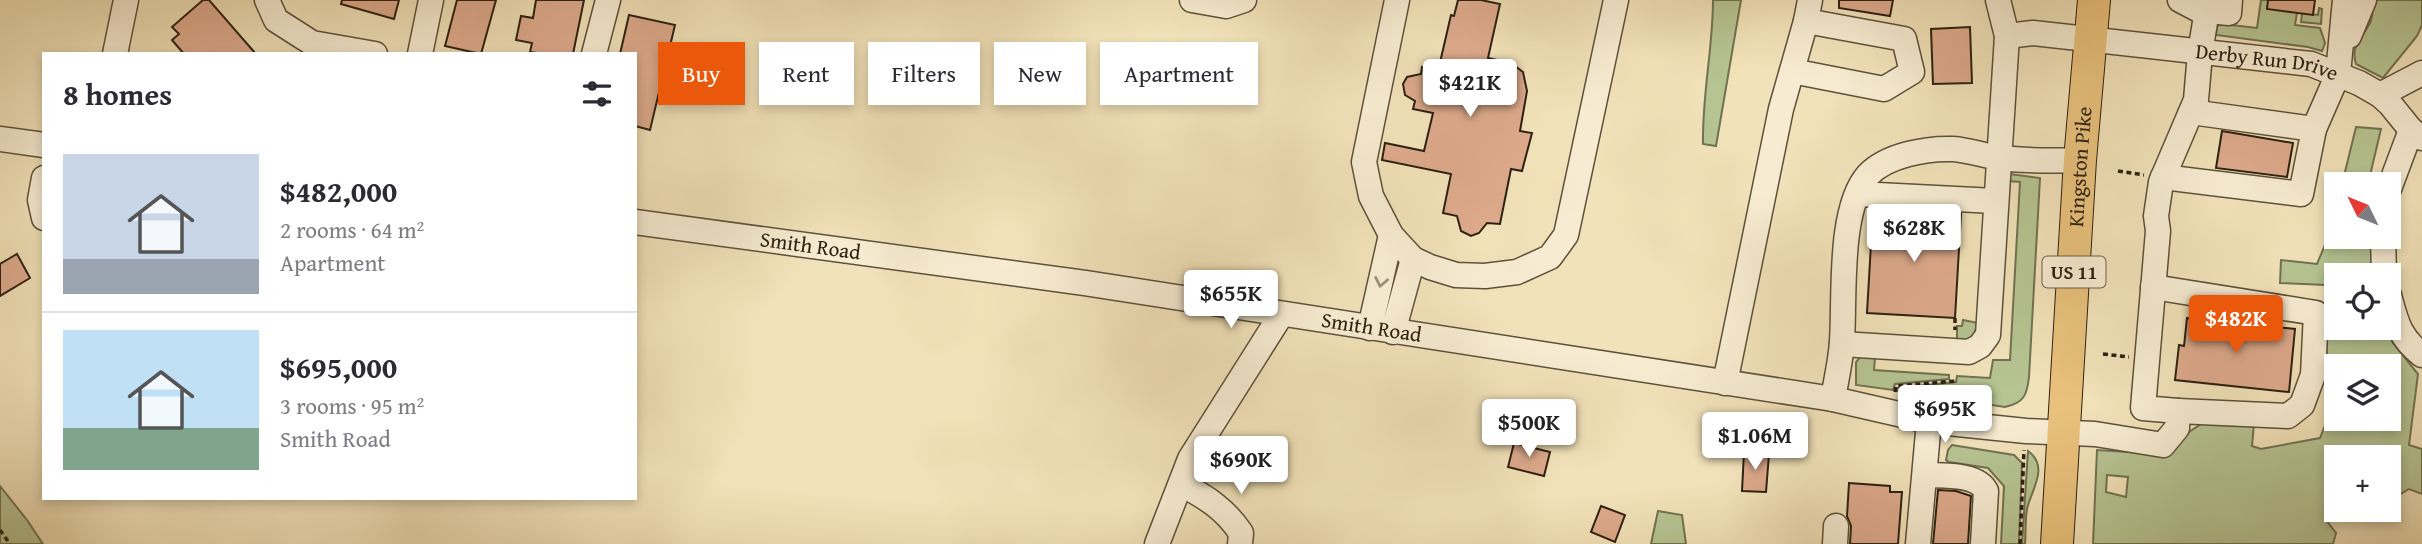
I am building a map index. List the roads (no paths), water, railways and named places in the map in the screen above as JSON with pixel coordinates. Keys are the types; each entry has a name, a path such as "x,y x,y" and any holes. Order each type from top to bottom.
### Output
{"main road":[{"name":"Kingston Pike","path":"2057,544 2080,160 2094,0"}],"street":[{"path":"115,52 126,0"},
{"path":"267,0 276,20 312,43 364,52"},
{"path":"420,52 431,0"},
{"path":"595,52 608,0"},
{"path":"1192,0 1226,6 1244,0"},
{"path":"1397,0 1364,162 1371,196 1391,235 1413,259 1456,275 1485,276 1517,272 1550,257 1566,235 1616,0"},
{"path":"1842,344 1969,352 1980,346 1988,335 2007,36 1998,0"},
{"path":"2180,0 2192,8 2229,13 2230,0"},
{"path":"2339,66 2345,0"},
{"path":"2163,177 2301,194 2314,129 2364,0"},
{"path":"2153,287 2316,313 2313,375 2302,405 2288,416 2143,408 2153,287 2158,231 2156,216 2163,177 2196,100 2207,10"},
{"path":"1725,383 1781,109 1808,11 1904,39 1912,72 1884,89 1792,71"},
{"name":"Derby Run Drive","path":"2007,36 2033,33 2090,38 2200,53 2339,66 2359,83 2380,95 2416,134"},
{"path":"2380,95 2420,78"},
{"path":"2191,112 2314,129"},
{"path":"2397,172 2416,134"},
{"path":"0,139 42,145"},
{"path":"1833,399 1842,344 1844,253 1859,193 1868,176 1883,164 1904,154 1953,149 2001,158 2080,160"},
{"path":"42,188 42,209"},
{"path":"1859,193 1911,206 1934,197 1995,201"},
{"name":"Smith Road","path":"637,222 1086,284 1833,399 1929,421 2026,431 2095,434 2163,445 2177,428 2178,411"},
{"path":"1382,330 1391,235"},
{"path":"1382,330 1413,259"},
{"path":"1165,542 1190,459 1281,315"},
{"path":"2401,333 2422,355"},
{"path":"1918,544 1929,421"},
{"path":"1924,475 1972,479 1983,485 1986,491 1983,544"},
{"path":"1181,484 1212,501 1229,516 1241,533 1240,544"}]}
